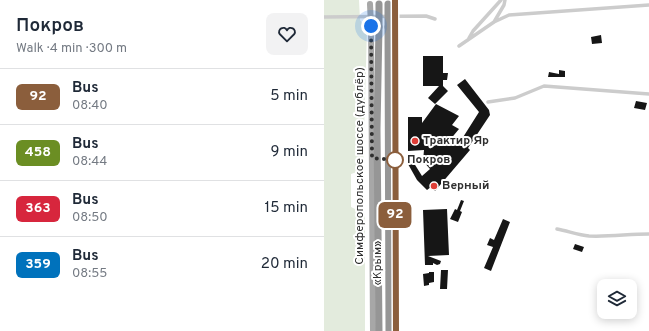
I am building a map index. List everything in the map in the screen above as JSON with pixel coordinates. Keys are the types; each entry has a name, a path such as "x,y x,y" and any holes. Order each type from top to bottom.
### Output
{"highway":[{"name":"«Крым»","path":"379,2 379,331"},
{"name":"«Крым»","path":"390,331 391,2"}],"main road":[{"name":"Симферопольское шоссе (дублёр)","path":"370,2 373,331"},
{"path":"391,27 396,331"}],"street":[{"path":"469,39 473,31 501,0"},
{"path":"494,22 504,5 505,0"},
{"path":"458,46 494,22 509,15 649,5"},
{"path":"324,17 426,16 436,19"},
{"path":"488,102 515,98 544,86 649,94"},
{"path":"557,229 586,236 649,234"}],"shaded area":[{"path":"324,0 359,0 360,20 367,30 363,170 351,174 351,207 365,214 365,331 324,331"}],"building":[{"path":"601,35 602,43 592,44 591,37"},
{"path":"423,56 443,56 443,73 448,73 447,80 443,80 443,86 448,91 435,104 428,98 439,86 423,86"},
{"path":"559,70 565,71 565,77 548,77 549,72 559,74"},
{"path":"465,79 489,110 490,115 468,148 470,150 435,191 431,187 427,190 417,180 408,164 412,160 422,176 430,169 423,161 424,150 408,151 408,117 422,117 422,123 436,104 459,116 452,125 459,129 449,141 454,145 458,140 460,142 479,112 457,85"},
{"path":"636,101 647,103 645,110 634,108"},
{"path":"461,200 464,201 458,222 450,219 455,209 457,210"},
{"path":"447,209 449,255 428,256 441,261 440,264 437,265 433,263 433,265 425,265 423,210"},
{"path":"503,219 510,222 491,271 484,268 493,247 487,245 490,238 494,240"},
{"path":"575,244 584,247 582,252 573,249"},
{"path":"441,270 448,270 447,289 440,289"},
{"path":"434,272 434,282 424,286 423,274"}],"bus line":[{"name":"92","path":"395,0 396,331"}],"place":[{"name":"Трактир Яр","path":"415,141"},
{"name":"Покров","path":"395,160"},
{"name":"Верный","path":"434,186"}],"route":[{"path":"371,26 372,158 395,160"}]}
